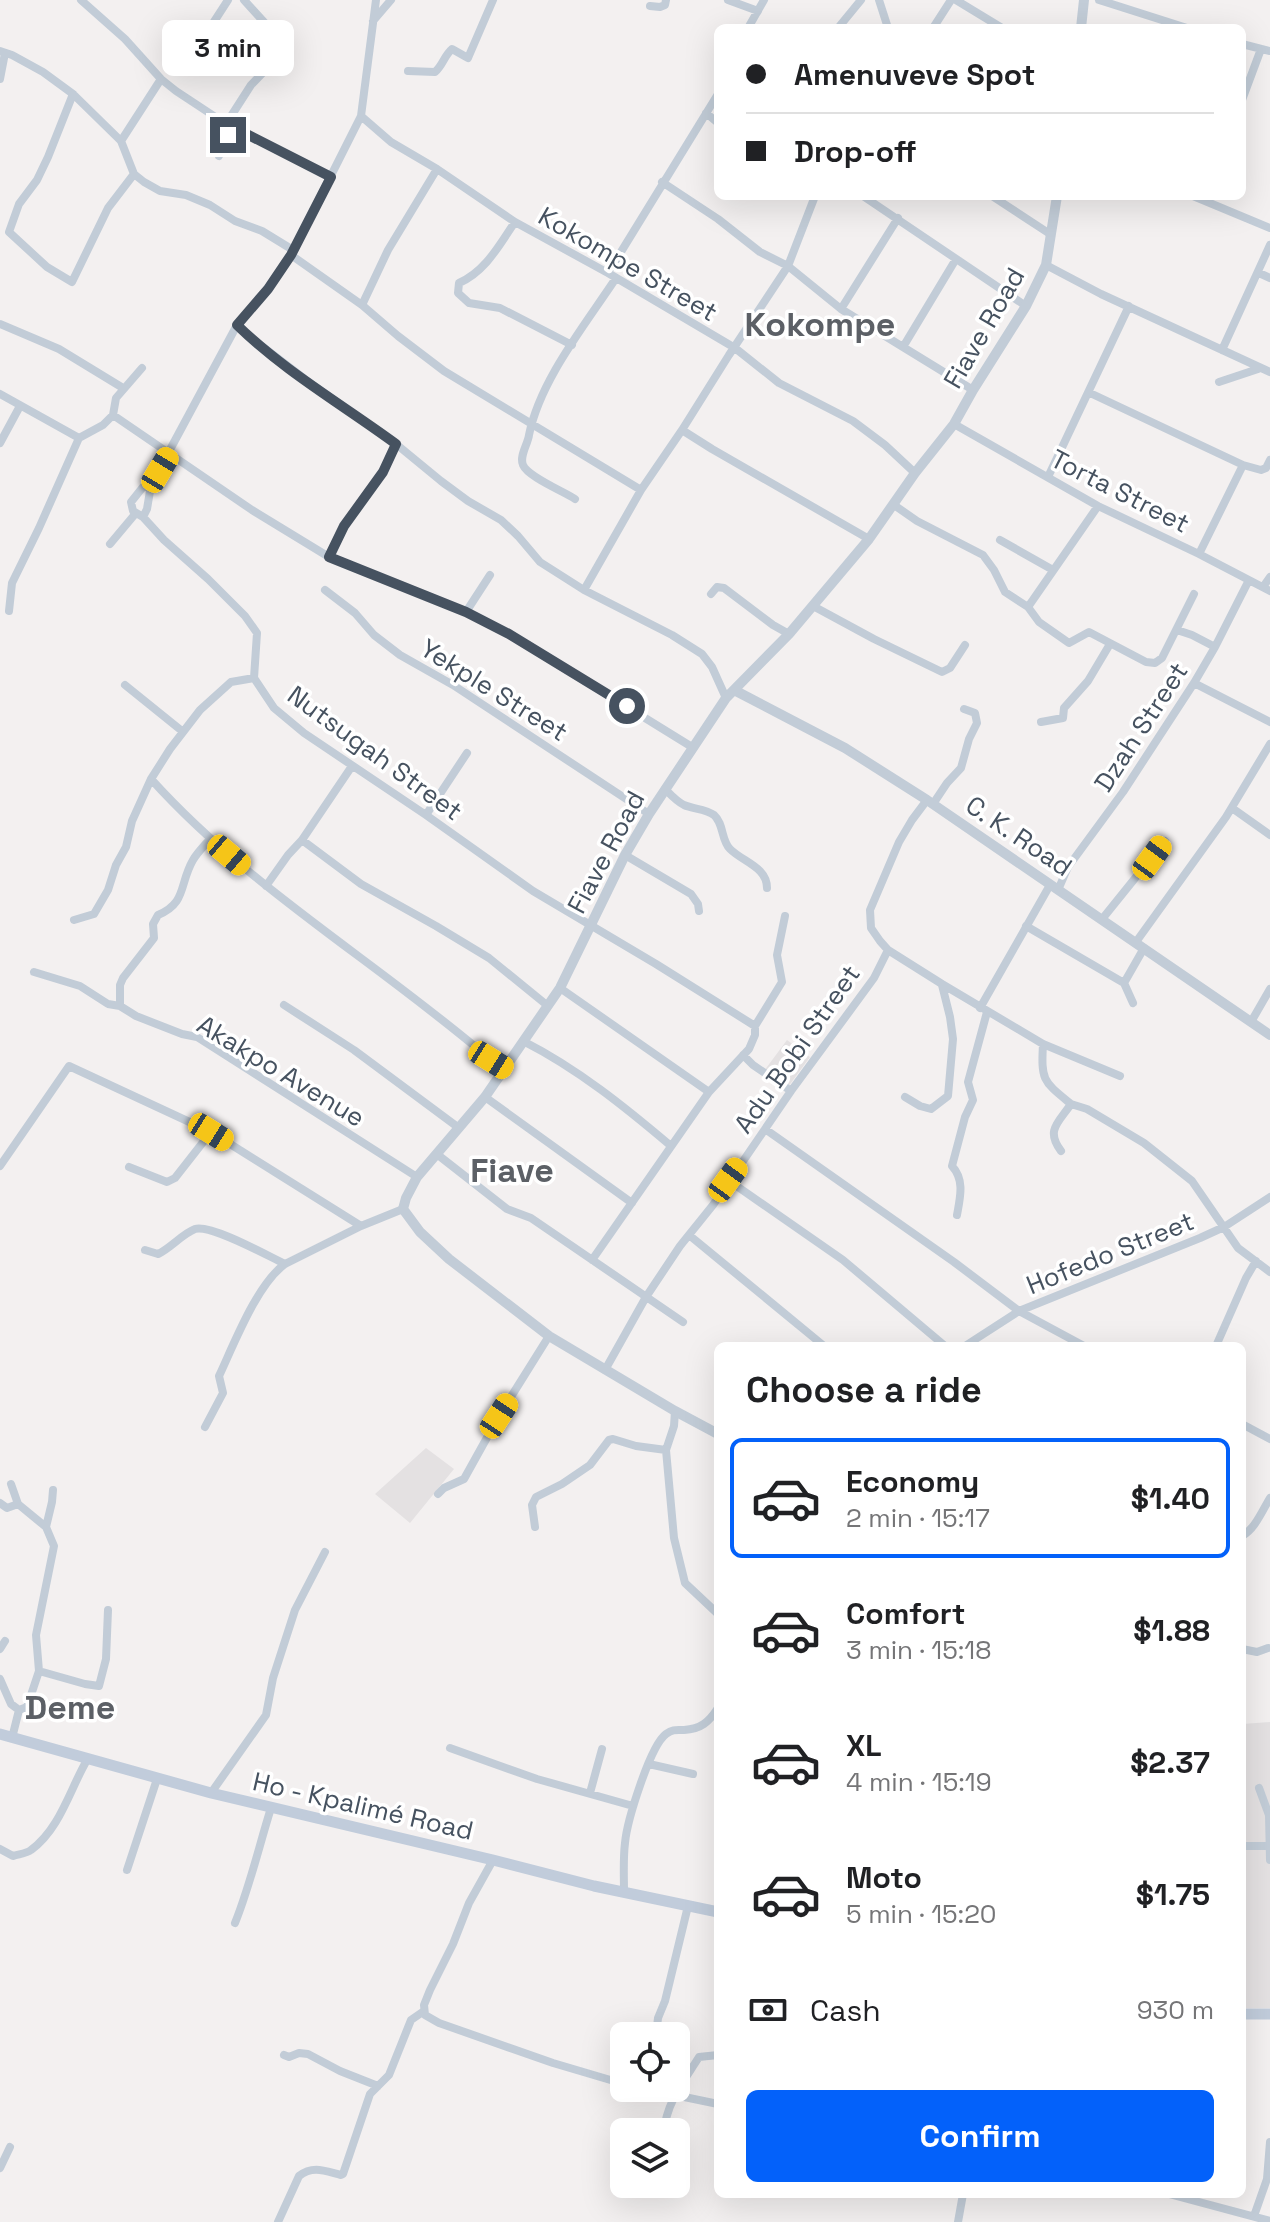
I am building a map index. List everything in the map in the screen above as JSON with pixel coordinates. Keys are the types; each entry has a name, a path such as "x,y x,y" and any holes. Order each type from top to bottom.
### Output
{"main road":[{"name":"Ho - Kpalimé Road","path":"6,1736 271,1808 714,1911"},
{"path":"1246,2014 1270,2014"}],"street":[{"path":"81,0 125,39 161,79 227,125 331,177"},
{"path":"206,34 228,0"},
{"path":"219,156 228,135 227,125 251,85 280,51 273,32 244,0"},
{"path":"110,544 147,509 151,485 237,325 268,289 292,253 361,116 376,0"},
{"path":"373,22 391,0"},
{"path":"408,71 435,72 452,49 468,58 493,0"},
{"path":"650,6 660,7 665,5 666,0"},
{"path":"728,0 758,11"},
{"path":"750,24 764,0"},
{"path":"841,24 861,0"},
{"path":"879,0 887,24"},
{"path":"936,24 953,0 995,24"},
{"path":"1081,24 1084,0"},
{"path":"1099,0 1173,24"},
{"path":"1246,91 1265,50"},
{"path":"0,79 2,52 43,72 73,94 121,141 134,174 144,182 160,191 186,195 210,205 235,221 262,231 444,371 641,490"},
{"path":"121,141 161,79"},
{"path":"73,94 48,157 37,180 19,204 9,232 47,267 72,282 108,208 134,174"},
{"path":"575,499 547,485 525,469 522,459 530,424 548,384 612,276 662,182 714,100"},
{"path":"706,113 714,120"},
{"name":"Kokompe Street","path":"361,116 391,142 515,222 735,348 779,383 853,421 915,473"},
{"path":"362,305 383,259 437,169"},
{"path":"662,182 718,219 760,252 788,266 841,309 973,390"},
{"path":"584,590 641,490 788,266 813,200"},
{"path":"869,200 1026,306"},
{"path":"998,200 1050,234"},
{"name":"Fiave Road","path":"403,1209 417,1177 485,1097 560,988 625,855 692,747 730,694 789,634 869,539 954,424 1026,306 1046,265 1056,200"},
{"path":"1209,200 1270,228"},
{"path":"841,309 898,218"},
{"path":"515,222 485,266 473,277 459,283 458,293 469,303 507,312 572,345"},
{"path":"1222,350 1270,245"},
{"path":"903,347 956,259"},
{"path":"1046,265 1270,372"},
{"path":"1259,273 1270,278"},
{"path":"1048,477 1129,306"},
{"path":"0,324 59,349 123,388"},
{"path":"237,325 447,486 501,520 540,562 584,590 692,646 702,654 730,694"},
{"path":"9,611 12,583 79,438 103,425 113,415 116,398 142,368"},
{"path":"1219,382 1259,369"},
{"path":"1090,393 1243,465 1261,470 1270,460"},
{"path":"0,394 79,438"},
{"path":"0,443 20,406"},
{"path":"113,415 252,510 329,557 466,612 509,634 692,747"},
{"name":"Torta Street","path":"954,424 1098,506 1266,589"},
{"path":"682,430 869,539"},
{"path":"329,557 344,526 383,472 396,444"},
{"path":"1199,554 1243,465"},
{"path":"140,515 133,511 131,502 143,487 151,485"},
{"path":"894,505 917,521 983,555 1005,592 1028,607 1039,622 1069,643 1089,632 1146,662 1155,663 1162,658 1194,594"},
{"path":"1028,607 1098,506"},
{"name":"Nutsugah Street","path":"140,515 245,616 257,633 254,678 274,708 304,733 533,891 755,1026"},
{"path":"1000,540 1053,570"},
{"path":"466,612 490,575"},
{"path":"1266,589 1270,577"},
{"name":"Dzah Street","path":"957,1215 961,1189 958,1172 952,1166 965,1117 973,1100 968,1082 984,1010 1026,926 1123,792 1194,683 1249,580"},
{"path":"711,594 717,587 724,588 789,634"},
{"name":"Yekple Street","path":"325,590 400,655 453,685 649,814"},
{"path":"813,606 942,672 950,668 965,645"},
{"path":"1177,630 1215,647"},
{"path":"1041,722 1063,718 1064,708 1088,681 1110,644"},
{"path":"74,920 94,914 108,890 126,847 132,821 151,779 182,731 231,682 254,678"},
{"path":"1194,683 1270,722"},
{"path":"125,685 182,731"},
{"name":"C. K. Road","path":"730,694 845,748 1103,918 1270,1035"},
{"path":"964,709 975,713 977,718 961,768 912,820 899,842 870,910 871,928 888,950 984,1010 1043,1044 1120,1076"},
{"path":"1124,983 1140,945 1232,808 1270,744"},
{"path":"426,815 467,753"},
{"path":"266,886 302,840 352,766"},
{"path":"151,779 210,839 266,886 505,1069"},
{"path":"665,789 677,801 707,811 717,818 728,847 764,876 767,888"},
{"path":"1232,808 1270,835"},
{"path":"120,1006 123,978 154,938 153,924 158,915 178,902 192,861 210,839"},
{"path":"302,840 361,884 489,958 548,1006"},
{"path":"1103,918 1165,841"},
{"path":"625,855 691,894 699,911"},
{"path":"592,1260 709,1092 743,1055 755,1035 755,1026 782,982 777,955 785,916"},
{"path":"1026,926 1124,983 1133,1003"},
{"name":"Adu Bobi Street","path":"605,1370 646,1297 874,978 888,950"},
{"name":"Akakpo Avenue","path":"34,972 80,986 108,1004 120,1006 182,1034 197,1037 417,1177"},
{"path":"905,1097 931,1109 948,1096 953,1039 942,984"},
{"path":"560,988 709,1092"},
{"path":"1251,1022 1270,989"},
{"path":"284,1005 354,1050 459,1128"},
{"path":"523,1041 558,1059 633,1113 671,1146"},
{"path":"1043,1044 1041,1071 1054,1089 1071,1104 1087,1109 1144,1143 1186,1175 1238,1248 1270,1272"},
{"path":"743,1055 791,1091"},
{"path":"732,1067 753,1065"},
{"path":"0,1166 69,1066 211,1132 361,1226"},
{"path":"485,1097 632,1203"},
{"path":"1061,1151 1053,1138 1053,1131 1071,1104"},
{"path":"765,1129 943,1253 1019,1311 1077,1342"},
{"path":"129,1167 167,1182 175,1178 211,1132"},
{"path":"438,1155 507,1209 531,1218 683,1322"},
{"path":"728,1180 843,1260 940,1342"},
{"name":"Hofedo Street","path":"971,1342 1019,1311 1224,1227 1270,1197"},
{"path":"205,1427 223,1393 219,1376 233,1345 261,1291 276,1270 361,1226 403,1209 420,1232 449,1259 549,1336 714,1432"},
{"path":"145,1250 158,1254 192,1230 203,1227 285,1264"},
{"path":"689,1235 819,1342"},
{"path":"1218,1342 1256,1261"},
{"path":"438,1494 464,1479 549,1336"},
{"path":"675,1411 666,1450 674,1538 685,1583 714,1610"},
{"path":"1246,1426 1270,1439"},
{"path":"535,1527 532,1505 536,1497 590,1465 609,1440 666,1450"},
{"path":"6,1736 19,1710 27,1707 39,1671 36,1635 54,1546 46,1527 18,1504 11,1484"},
{"path":"46,1527 53,1490"},
{"path":"1246,1534 1270,1498"},
{"path":"0,1503 7,1508 18,1504"},
{"path":"211,1793 266,1715 273,1678 295,1610 325,1552"},
{"path":"39,1671 99,1686 106,1659 108,1610"},
{"path":"1246,1650 1257,1652 1269,1646"},
{"path":"0,1679 11,1704 19,1710"},
{"path":"624,1892 625,1843 633,1806 662,1738 673,1730 701,1726 714,1714"},
{"path":"450,1748 537,1779 633,1806"},
{"path":"590,1793 602,1749"},
{"path":"0,1849 13,1856 29,1852 62,1812 87,1760"},
{"path":"649,1764 693,1774"},
{"path":"127,1870 157,1779"},
{"path":"1259,1788 1269,1815 1270,1860"},
{"path":"235,1923 248,1892 271,1808"},
{"path":"1246,1846 1269,1846"},
{"path":"278,2222 291,2191 304,2172 317,2169 343,2174 372,2090 389,2075 411,2020 424,2011 430,1990 469,1903 493,1860"},
{"path":"658,2022 688,1906"},
{"path":"424,2011 439,2023 610,2080"},
{"path":"284,2055 308,2054 378,2086"},
{"path":"690,2071 699,2057 714,2055"},
{"path":"690,2098 714,2103"},
{"path":"1254,2216 1267,2179 1270,2142"},
{"path":"0,2168 10,2147"},
{"path":"958,2222 962,2198"},
{"path":"1184,2198 1270,2221"}],"shaded area":[{"path":"787,1040 810,1057 788,1087 764,1071"},
{"path":"426,1448 454,1469 410,1523 375,1494"},
{"path":"1270,1722 1270,2008 1246,2008 1246,1724"}],"district":[{"name":"Kokompe","path":"820,324"},
{"name":"Fiave","path":"512,1170"},
{"name":"Deme","path":"70,1707"}],"route":[{"path":"228,135 229,125 331,177 291,255 268,289 237,325 306,380 396,444 383,472 344,526 329,557 466,612 509,634 627,706"}]}
